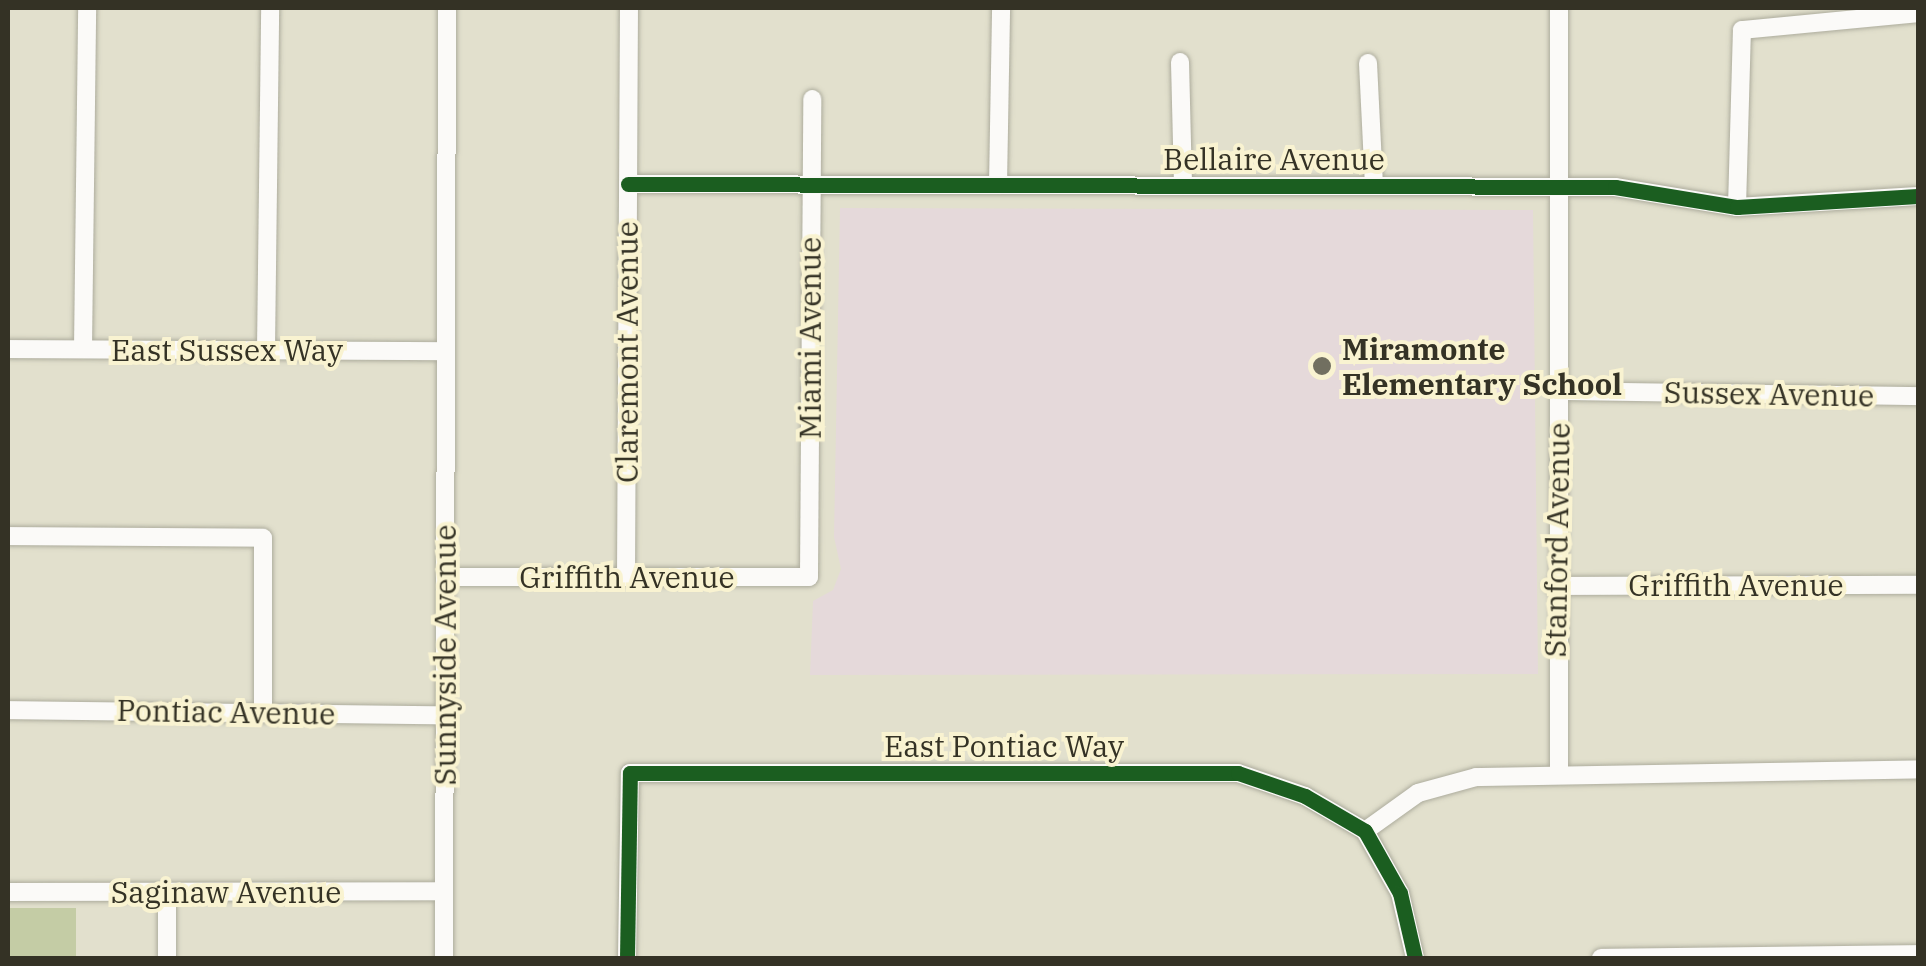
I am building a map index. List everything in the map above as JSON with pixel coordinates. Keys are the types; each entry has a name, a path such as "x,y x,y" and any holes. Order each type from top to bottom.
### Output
{"street":[{"path":"83,349 87,8"},
{"path":"266,350 270,8"},
{"name":"Sunnyside Avenue","path":"444,958 448,8"},
{"name":"Claremont Avenue","path":"626,576 629,8"},
{"path":"998,185 1001,8"},
{"name":"Stanford Avenue","path":"1558,8 1559,391 1554,586 1558,772"},
{"path":"1737,207 1742,30 1918,13"},
{"path":"1180,62 1183,186"},
{"path":"1368,63 1374,186"},
{"name":"Miami Avenue","path":"810,577 812,99"},
{"name":"Bellaire Avenue","path":"628,184 1616,187 1737,207 1918,196"},
{"name":"East Sussex Way","path":"8,349 446,351"},
{"name":"Sussex Avenue","path":"1559,391 1918,396"},
{"path":"8,536 262,538 262,710"},
{"name":"Griffith Avenue","path":"445,576 810,577"},
{"name":"Griffith Avenue","path":"1554,586 1918,585"},
{"name":"Pontiac Avenue","path":"8,710 262,710 445,716"},
{"path":"1415,958 1400,893 1365,831 1418,793 1476,777 1558,772 1918,770"},
{"name":"East Pontiac Way","path":"626,958 630,773 1238,773 1305,796 1365,831"},
{"name":"Saginaw Avenue","path":"8,892 444,891"},
{"path":"167,893 167,958"},
{"path":"1601,957 1918,954"}],"shaded area":[{"path":"840,208 1533,210 1538,674 810,675 813,601 833,590 841,569 834,537"}],"green space":[{"path":"8,908 76,908 76,958 8,958"}],"cycle path":[{"path":"628,184 1615,187 1737,207 1918,196"},
{"path":"627,958 630,773 1238,773 1305,796 1365,831 1400,893 1415,958"}],"place":[{"name":"Miramonte Elementary School","path":"1322,366"}]}
